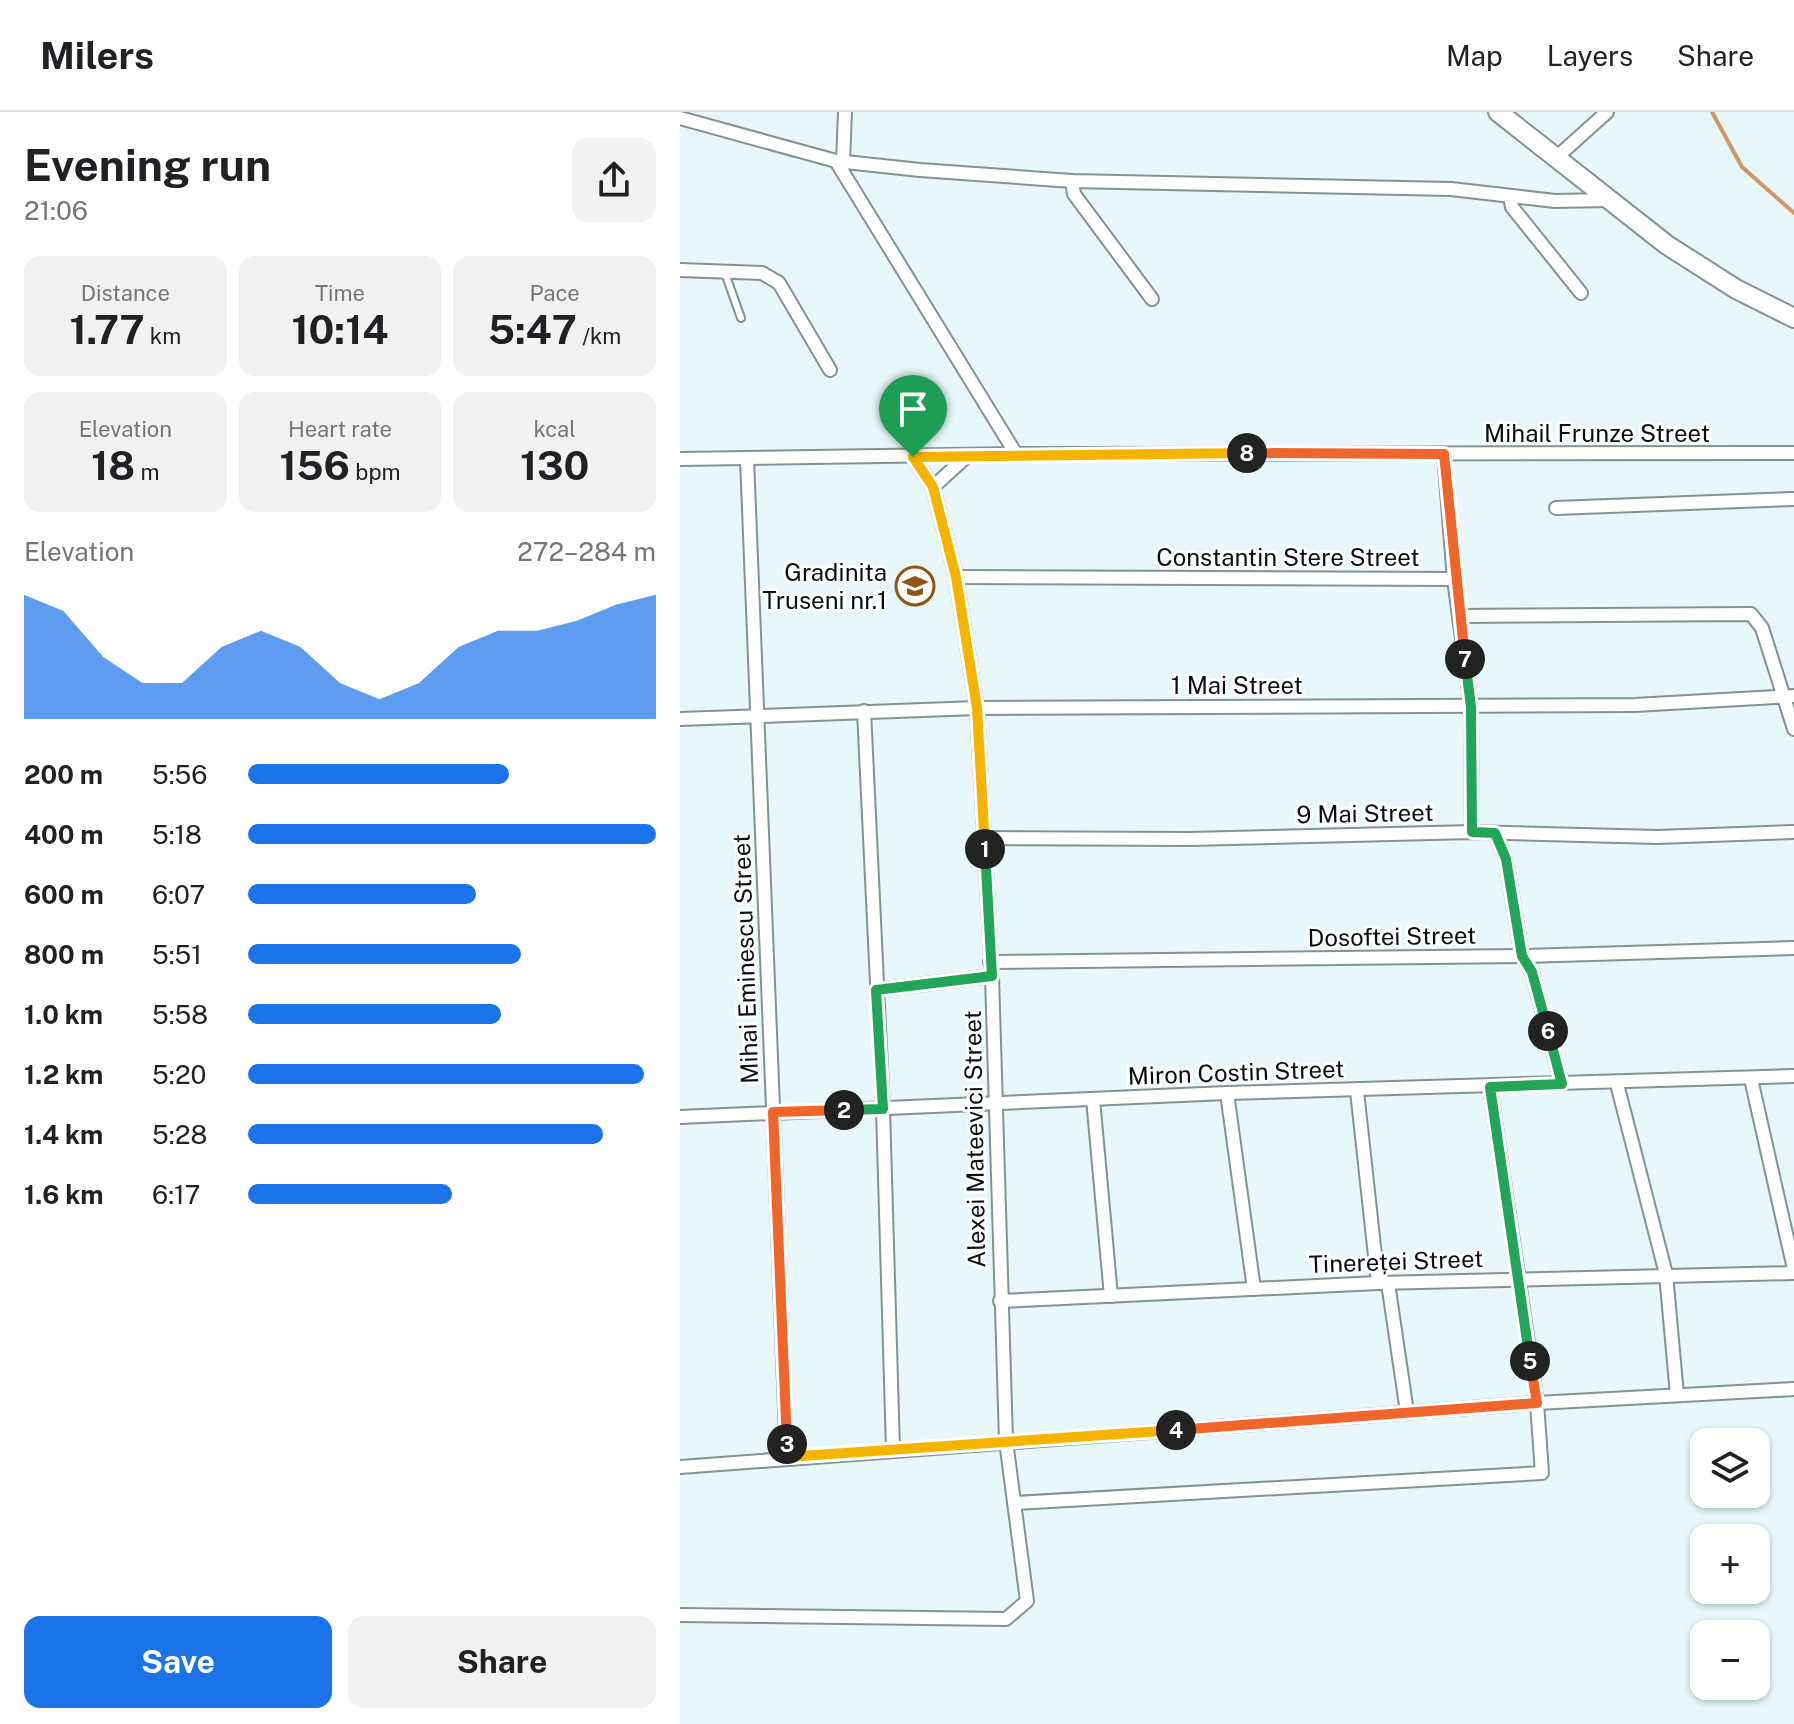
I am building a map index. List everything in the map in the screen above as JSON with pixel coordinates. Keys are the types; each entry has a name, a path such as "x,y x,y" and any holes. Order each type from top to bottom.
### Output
{"street":[{"path":"845,112 840,162 1016,454"},
{"path":"1498,112 1679,252 1736,289 1794,318"},
{"path":"1557,157 1607,112"},
{"path":"680,118 840,162 1072,181 1451,189 1555,201 1609,200"},
{"path":"1072,181 1074,194 1152,299"},
{"path":"1510,196 1512,207 1581,293"},
{"path":"680,270 762,273 779,283 830,370"},
{"name":"Mihail Frunze Street","path":"680,459 1016,454 1794,453"},
{"path":"1444,454 1454,579"},
{"name":"Alexei Mateevici Street","path":"680,1615 1006,1619 1027,1601 1006,1441 992,976 977,708 956,577 933,487 913,457"},
{"path":"933,487 966,457"},
{"name":"Mihai Eminescu Street","path":"747,459 787,1457"},
{"path":"1556,508 1794,499"},
{"name":"Constantin Stere Street","path":"956,577 1454,579 1471,707 1472,832"},
{"path":"1459,616 1751,614 1762,628 1788,697 1794,729"},
{"name":"1 Mai Street","path":"680,719 977,708 1635,705 1788,697"},
{"path":"864,711 883,1109 893,1449"},
{"name":"9 Mai Street","path":"984,838 1190,839 1472,832 1657,837 1794,832"},
{"path":"1495,833 1506,859 1522,956 1532,972 1562,1084"},
{"name":"Dosoftei Street","path":"990,962 1522,956 1794,948"},
{"path":"876,990 992,976"},
{"name":"Miron Costin Street","path":"680,1117 1227,1093 1617,1084 1794,1076"},
{"path":"1751,1079 1794,1271"},
{"path":"1617,1084 1666,1274 1677,1395"},
{"path":"1014,1503 1542,1473 1537,1403 1490,1087"},
{"path":"1357,1091 1383,1283 1407,1412"},
{"path":"1227,1093 1254,1289"},
{"path":"1093,1099 1111,1296"},
{"name":"Tinereței Street","path":"1000,1301 1383,1283 1794,1271"},
{"path":"680,1467 1407,1412 1794,1389"}],"lane":[{"path":"725,273 741,318"}],"waterway":[{"path":"1712,112 1742,167 1794,213"}],"place":[{"name":"Gradinita Truseni nr.1","path":"915,586"}],"route":[{"path":"1016,454 1444,454 1454,579 1471,707 1472,832 1495,833 1506,859 1522,956 1532,972 1562,1084 1490,1087 1537,1403 787,1457 773,1112 883,1109 876,990 992,976 977,708 956,577 933,487 913,457 1016,454"}]}
